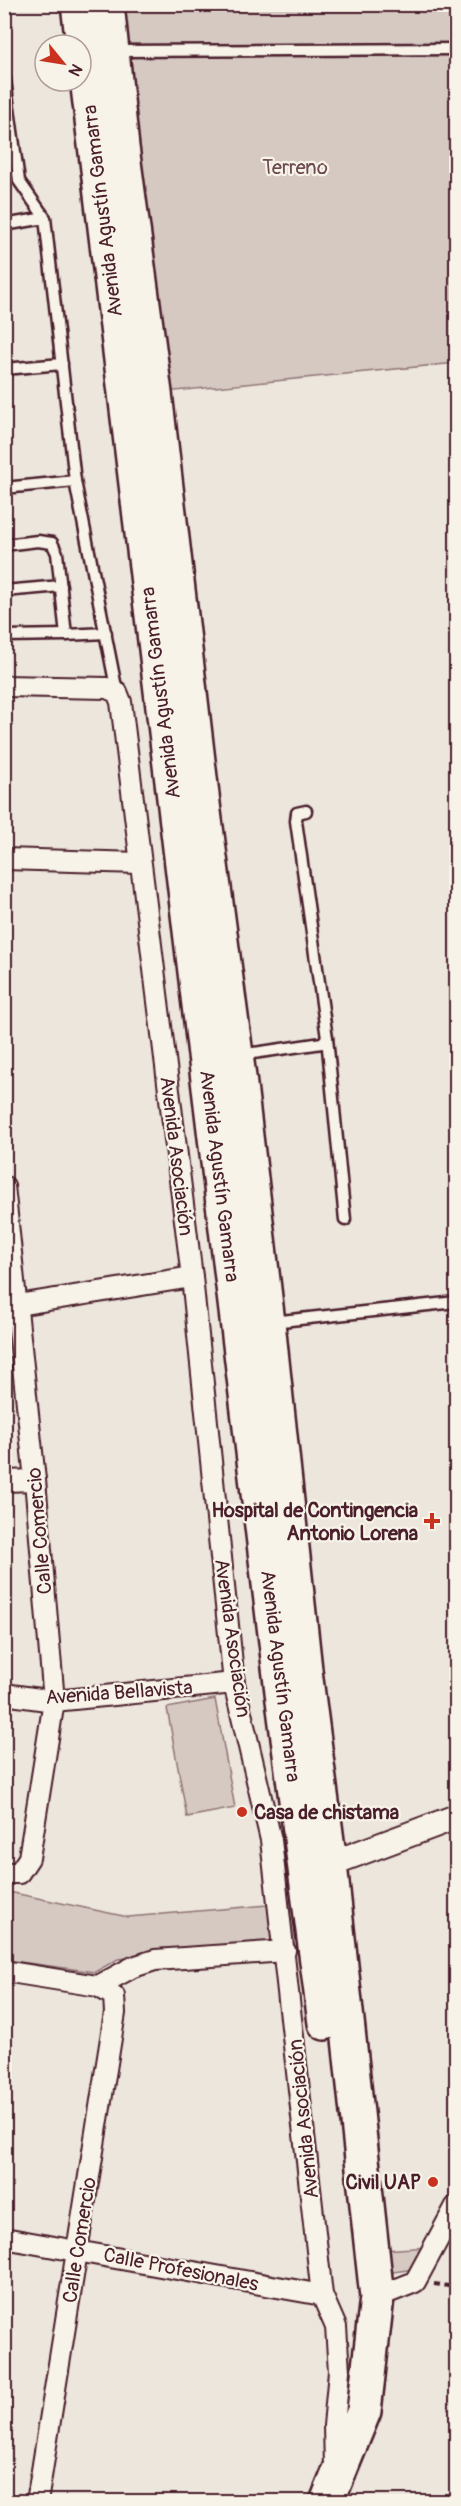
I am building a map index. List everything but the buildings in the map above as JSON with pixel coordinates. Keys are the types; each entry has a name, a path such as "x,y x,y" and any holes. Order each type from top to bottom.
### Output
{"highway":[{"name":"Avenida Agustín Gamarra","path":"78,4 109,150 154,393 204,812 216,1022 253,1325 306,1679 318,1866 357,2298 371,2345"},
{"name":"Avenida Agustín Gamarra","path":"107,4 113,51 109,150"},
{"name":"Avenida Agustín Gamarra","path":"216,1022 237,1056 253,1325"},
{"name":"Avenida Agustín Gamarra","path":"318,1866 377,2297 363,2411 331,2492"}],"street":[{"path":"4,686 107,688 117,692"},
{"name":"Avenida Asociación","path":"117,692 121,702 192,1276 234,1683 272,1840 322,2295 336,2327 339,2371 331,2492"},
{"path":"4,859 140,863"},
{"name":"Calle Comercio","path":"4,1186 11,1307 34,1480 54,1701 29,1858 12,1873"},
{"path":"11,1307 192,1276"},
{"path":"4,1481 34,1480"},
{"name":"Avenida Bellavista","path":"4,1694 54,1701 234,1683"},
{"path":"318,1866 456,1817"},
{"path":"4,1971 98,1986 133,1967 155,1960 285,1951"},
{"name":"Calle Comercio","path":"37,2502 115,2013 114,1996 98,1986"},
{"path":"377,2297 415,2282 456,2206"},
{"name":"Calle Profesionales","path":"4,2238 322,2295"}],"lane":[{"path":"113,51 456,49"},
{"path":"4,73 19,181 45,218 75,481 117,692"},
{"path":"4,225 45,218"},
{"path":"4,369 62,364"},
{"path":"4,488 75,481"},
{"path":"4,545 38,541 52,543 57,553 66,635"},
{"path":"4,591 61,586"},
{"path":"4,636 105,633"},
{"path":"306,811 297,813 296,821 327,1038 345,1220"},
{"path":"237,1056 322,1043 327,1038"},
{"path":"253,1325 456,1302"}],"green space":[{"name":"Terreno","path":"119,5 456,5 456,363 155,393"},
{"path":"215,1699 235,1808 187,1817 167,1708"},
{"path":"4,1891 128,1917 268,1905 279,1943 118,1959 95,1972 5,1960"},
{"path":"428,2247 415,2269 386,2273 383,2250"}],"place":[{"name":"Hospital de Contingencia Antonio Lorena","path":"432,1521"},
{"name":"Casa de chistama","path":"242,1812"},
{"name":"Civil UAP","path":"433,2182"}]}
